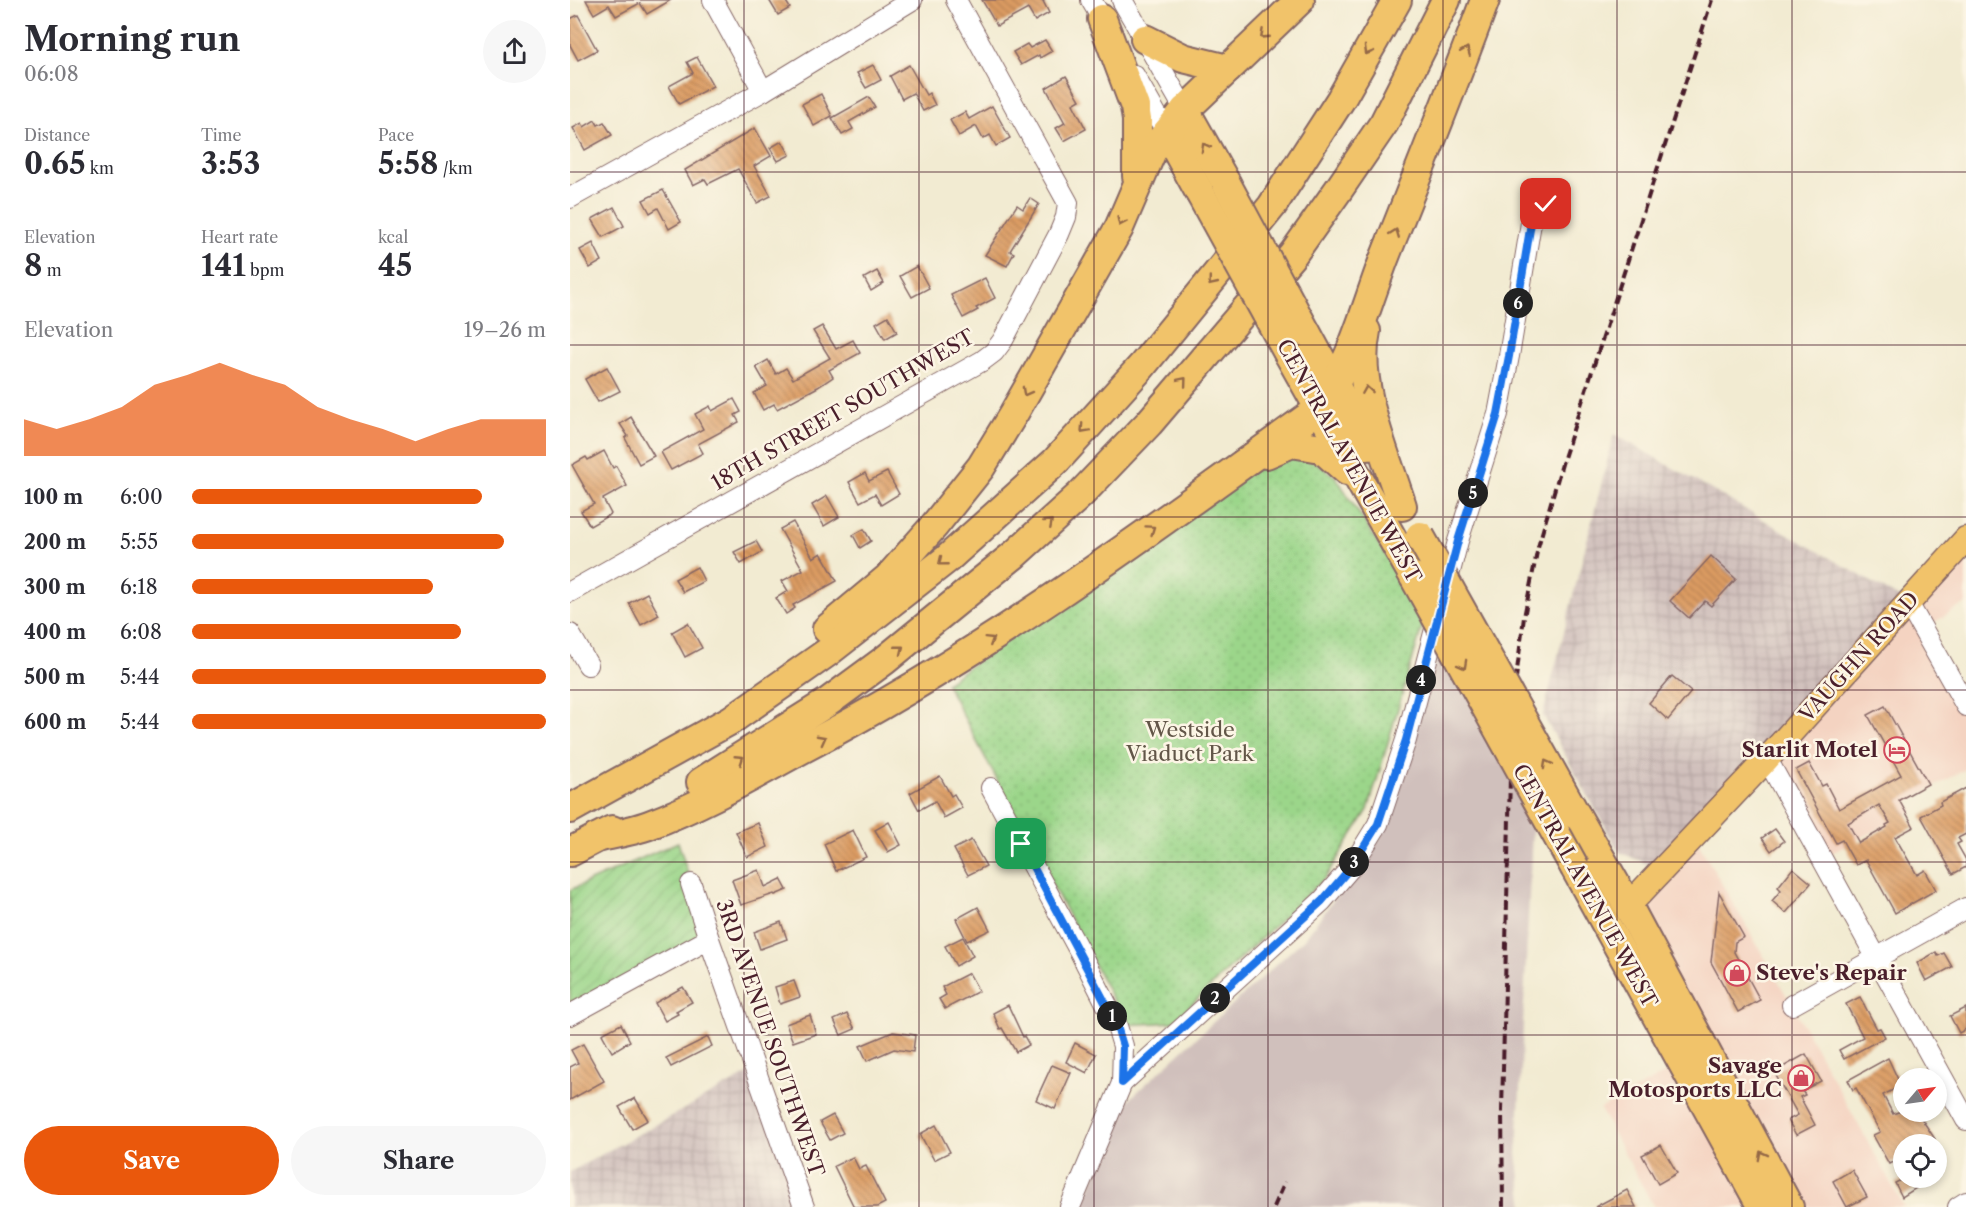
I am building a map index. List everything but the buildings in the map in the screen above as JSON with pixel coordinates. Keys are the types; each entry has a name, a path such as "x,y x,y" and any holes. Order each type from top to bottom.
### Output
{"highway":[{"path":"663,758 689,726 793,657 888,578 934,526 981,467 1014,413 1119,228 1152,151 1185,110 1300,0"},
{"path":"570,809 730,720 828,652 947,559 1054,462 1142,366 1272,206 1341,99 1396,0"},
{"path":"570,852 669,801 828,702 950,608 1015,554 1080,495 1149,423 1293,254 1384,123 1446,0"},
{"path":"596,838 649,825 713,796 847,725 918,684 1039,609 1319,409 1336,386 1357,337 1381,267 1485,0"},
{"path":"1097,10 1135,107 1137,188"},
{"path":"1145,39 1183,58 1228,69"},
{"name":"CENTRAL AVENUE WEST","path":"1185,110 1226,183 1297,342 1319,409 1520,768 1578,862 1762,1207"},
{"name":"CENTRAL AVENUE WEST","path":"1167,134 1200,193 1297,342 1336,386 1628,906 1789,1207"},
{"path":"1381,267 1364,338 1365,377 1370,409 1402,506"},
{"path":"1242,465 1292,443 1321,448 1361,483"},
{"path":"1578,862 1605,894 1616,902 1628,906 1624,919 1628,938 1684,1063"}],"main road":[{"name":"VAUGHN ROAD","path":"1628,906 1767,759 1966,539"}],"street":[{"path":"713,0 763,91"},
{"path":"570,198 763,91 912,0"},
{"name":"18TH STREET SOUTHWEST","path":"570,592 982,362 1003,340 1059,234 1066,217 1068,203 956,0"},
{"name":"CENTRAL AVENUE WEST","path":"1122,0 1185,110"},
{"name":"CENTRAL AVENUE WEST","path":"1097,10 1167,134"},
{"path":"1122,1083 1322,901 1352,866 1378,824 1406,740 1458,541 1498,414 1531,223 1536,211 1546,204"},
{"path":"1908,603 1966,706"},
{"path":"570,634 588,665"},
{"path":"1767,759 1966,1120"},
{"path":"991,788 1116,1023 1123,1046 1122,1083 1070,1207"},
{"name":"3RD AVENUE SOUTHWEST","path":"691,884 804,1207"},
{"path":"1792,1005 1966,908"},
{"path":"570,1015 709,939"},
{"path":"1958,1207 1966,1202"}],"shaded area":[{"path":"1614,434 1908,603 1662,870 1619,852 1543,715"},
{"path":"1966,539 1966,603 1923,629 1966,706 1966,769 1908,801 1913,811 1822,858 1767,759"},
{"path":"1441,646 1536,816 1532,832 1517,1154 1524,1207 1082,1207 1123,1105 1304,939 1380,839"},
{"path":"1697,841 1792,1005 1904,1207 1789,1207 1636,920"},
{"path":"1684,1063 1763,1207 1654,1207 1600,1109"},
{"path":"755,1070 804,1207 570,1207 570,1172"}],"green space":[{"name":"Westside Viaduct Park","path":"1304,454 1336,477 1425,617 1368,810 1325,878 1173,1022 1126,1025 946,683 1271,457"},
{"path":"678,842 709,939 570,1015 570,890"}],"railway":[{"path":"1503,1207 1502,1111 1510,776 1516,678 1524,617 1538,547 1562,464 1712,0"},
{"path":"1274,1207 1285,1182"}],"place":[{"name":"Starlit Motel","path":"1897,750"},
{"name":"Steve's Repair","path":"1737,973"},
{"name":"Savage Motosports LLC","path":"1801,1078"}],"route":[{"path":"1021,844 1116,1023 1123,1046 1122,1083 1322,901 1352,866 1378,824 1406,740 1458,541 1498,414 1531,223 1536,211 1546,204"}]}
